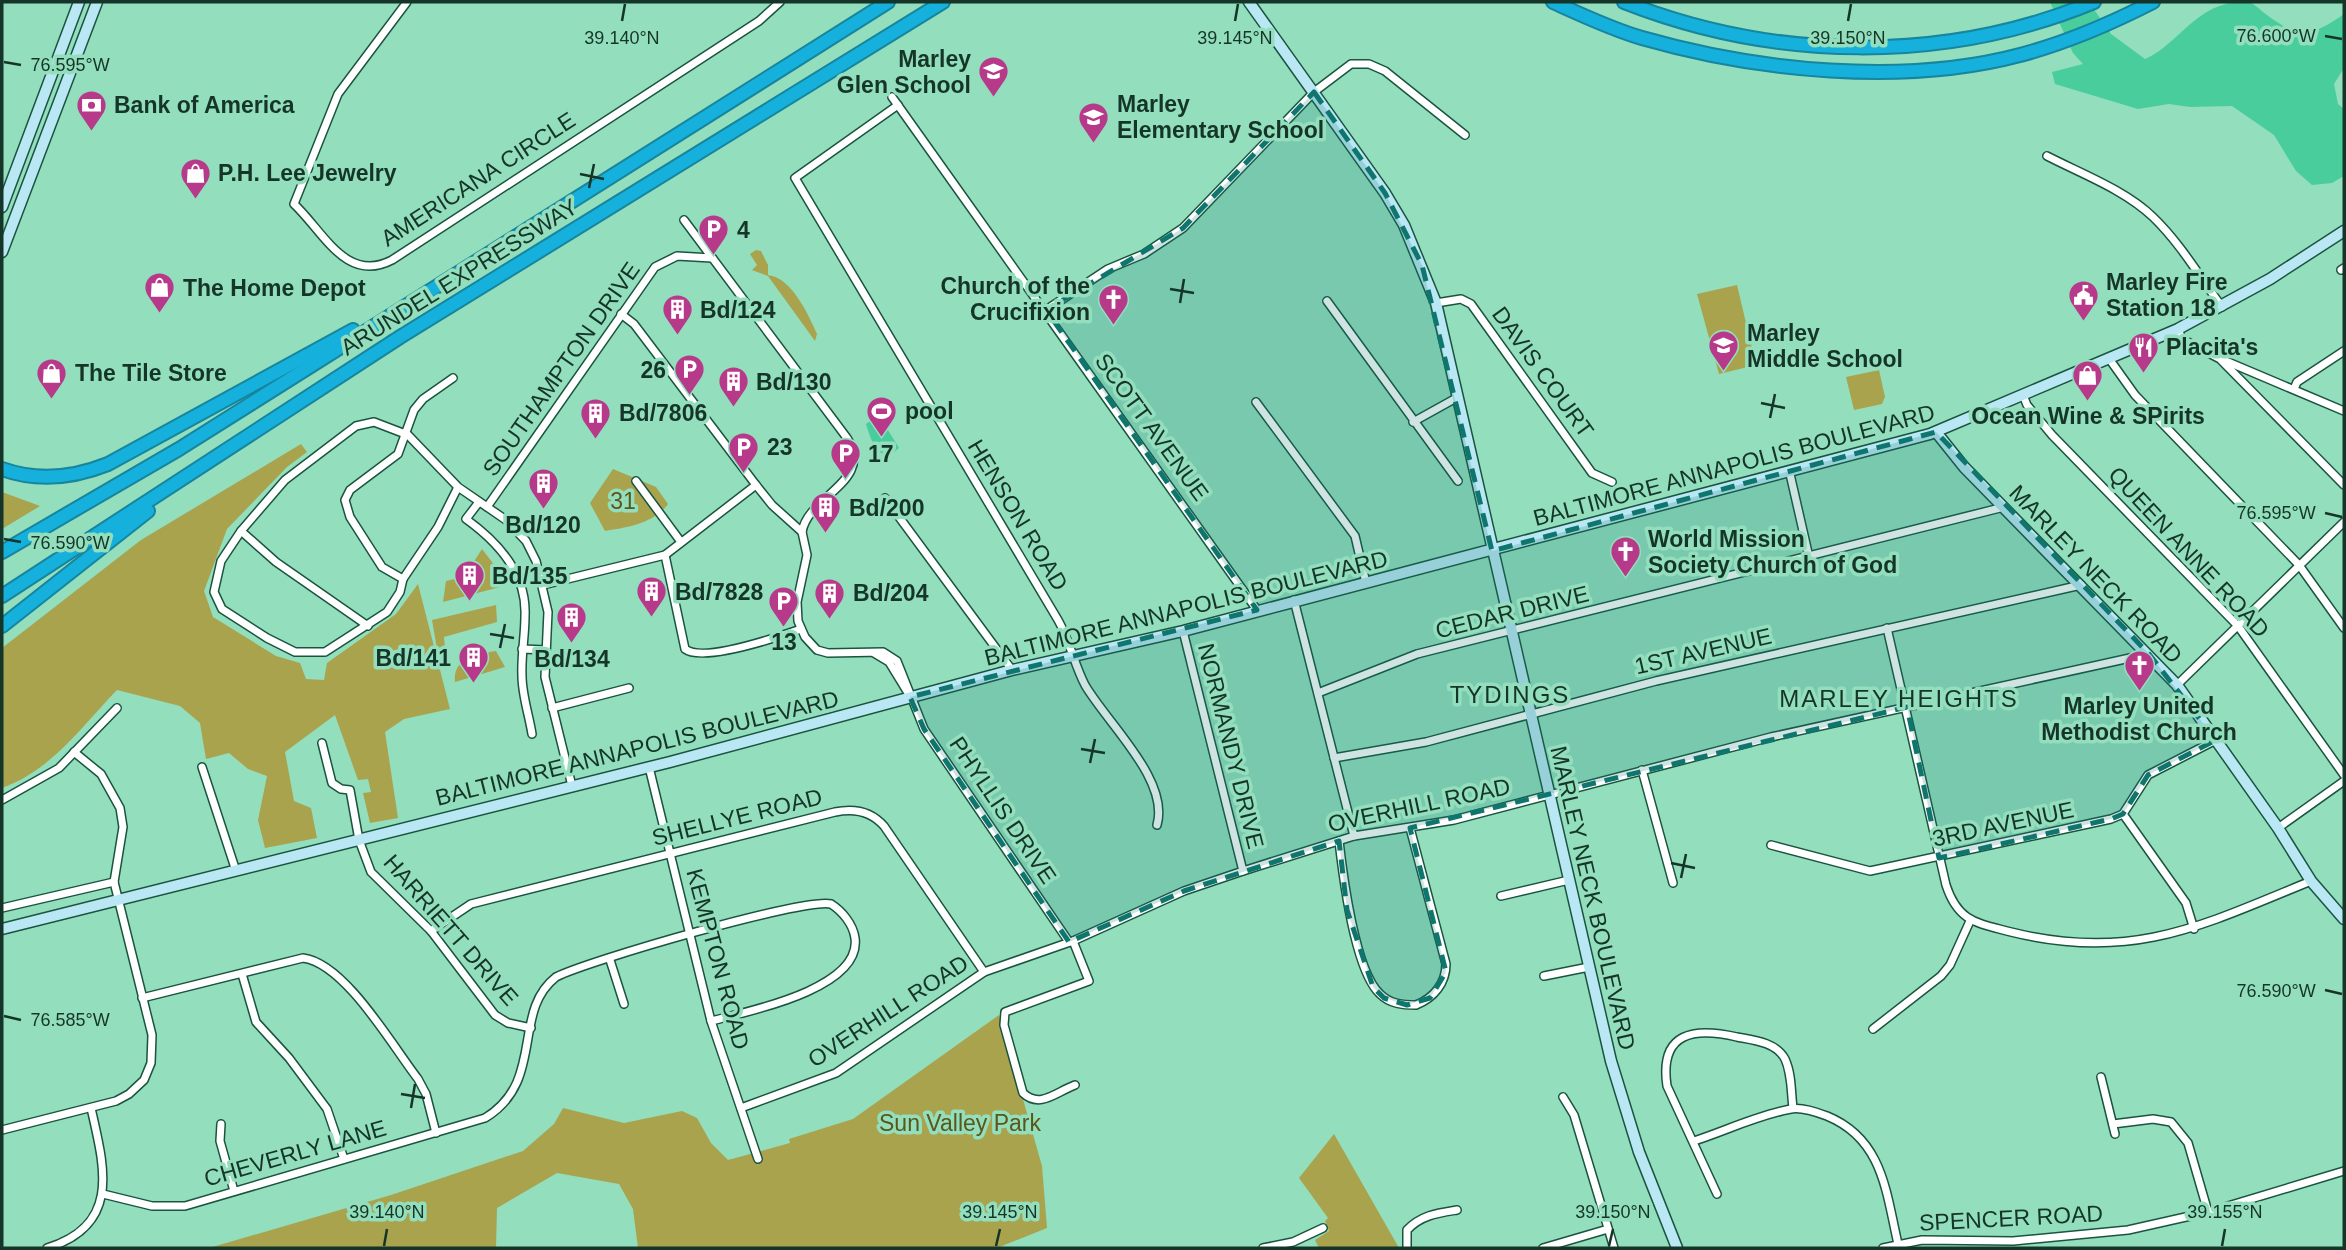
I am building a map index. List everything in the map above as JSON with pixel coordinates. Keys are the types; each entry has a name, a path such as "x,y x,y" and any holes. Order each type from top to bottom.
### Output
{"highway":[{"name":"ARUNDEL EXPRESSWAY","path":"2,552 179,449 888,2"},
{"name":"ARUNDEL EXPRESSWAY","path":"2,596 400,337 943,2"},
{"path":"1553,2 1639,37 1691,51 1768,64 1835,70 1968,65 2018,55 2116,21 2153,2"},
{"path":"1624,2 1680,22 1731,35 1836,48 1942,42 2037,22 2094,2"},
{"path":"2,469 35,477 63,477 108,464 326,346 479,254 496,250"},
{"path":"2,626 220,455"}],"main road":[{"path":"2,207 79,2"},
{"path":"2,252 97,2"},
{"name":"MARLEY NECK BOULEVARD","path":"1249,2 1373,174 1404,225 1436,303 1589,967 1629,1119 1677,1248"},
{"name":"BALTIMORE ANNAPOLIS BOULEVARD","path":"2,929 649,767 1012,670 1183,631 1294,600 1790,474 1936,432 2178,329 2222,307 2344,231"},
{"name":"MARLEY NECK ROAD","path":"1936,432 1964,467 2177,685 2278,828 2311,881 2344,919"}],"street":[{"name":"AMERICANA CIRCLE","path":"407,2 338,94 294,204 342,258 357,267 379,266 398,257 759,21 780,2"},
{"path":"1046,310 1108,269 1144,254 1183,228 1314,92 1345,67 1356,63 1369,64 1385,71 1465,135"},
{"name":"SCOTT AVENUE","path":"892,97 1257,610"},
{"name":"HENSON ROAD","path":"898,105 795,178 1070,640 1085,685 1154,787 1160,804 1157,825"},
{"path":"2047,156 2134,201 2152,216 2170,235 2222,307"},
{"path":"684,220 848,438 855,452 851,473 810,514 802,532"},
{"name":"SOUTHAMPTON DRIVE","path":"487,507 647,277 666,259 687,256 712,258"},
{"name":"DAVIS COURT","path":"1436,303 1461,299 1471,304 1592,473 1612,482"},
{"path":"1327,301 1458,481"},
{"path":"621,314 634,324 756,485 802,532 807,555 797,602 801,629 712,653 688,652 685,649 665,555"},
{"path":"2178,329 2182,339 2220,359 2344,411"},
{"path":"2294,389 2297,382 2344,351"},
{"path":"2220,359 2344,485"},
{"path":"2110,360 2135,395 2299,565 2344,628"},
{"path":"403,579 382,567 350,517 345,500 350,490 398,454 408,435 414,411 423,399 453,378"},
{"name":"QUEEN ANNE ROAD","path":"2023,396 2026,405 2052,435 2238,626 2344,775"},
{"path":"1413,422 1458,397"},
{"path":"1256,402 1355,536 1366,583"},
{"path":"458,487 439,527 403,579 400,592 387,612 325,652 295,652 222,609 214,592 221,561 241,531 285,480 356,426 374,422 408,435 458,487 506,520 526,541 543,585 548,612 545,677 572,786"},
{"path":"1790,474 1809,557"},
{"path":"636,481 681,542"},
{"path":"543,585 665,555 756,485"},
{"path":"885,498 1012,670"},
{"path":"479,502 466,519 491,539 512,566 522,588 526,613 522,678 532,734"},
{"name":"CEDAR DRIVE","path":"1318,693 1418,654 2004,507"},
{"path":"2177,685 2344,522"},
{"path":"241,531 276,562 368,626"},
{"name":"1ST AVENUE","path":"1334,758 1426,742 1531,713 2081,585"},
{"path":"1294,600 1354,836"},
{"path":"1887,628 1907,708 1938,858 1950,896 1970,921 2050,941 2112,943 2194,929 2311,881"},
{"name":"PHYLLIS DRIVE","path":"801,629 810,644 828,653 873,653 889,662 910,697 924,729 1071,941 1089,981 1005,1012 1004,1025 1023,1093 1030,1100 1039,1102 1075,1085"},
{"name":"NORMANDY DRIVE","path":"1183,631 1242,871"},
{"path":"523,649 546,650"},
{"name":"OVERHILL ROAD","path":"741,1108 836,1073 984,972 1071,941 1184,891 1242,871 1354,836 1454,820 1642,770 2149,654"},
{"path":"552,708 629,688"},
{"path":"2,800 52,773 117,708"},
{"path":"2194,929 2186,903 2123,814 2148,775 2216,740"},
{"name":"HARRIETT DRIVE","path":"322,743 332,783 341,789 350,790 359,840 371,872 431,931 495,1015 508,1023 531,1028"},
{"path":"2,1130 91,1108 130,1094 144,1080 153,1049 114,882 123,827 120,808 100,774 74,752"},
{"path":"202,767 236,870"},
{"name":"KEMPTON ROAD","path":"649,767 711,1021 758,1159"},
{"path":"1642,770 1672,883"},
{"path":"2278,828 2344,782"},
{"name":"SHELLYE ROAD","path":"431,931 471,904 835,812 854,810 872,815 892,837 984,972"},
{"name":"3RD AVENUE","path":"1771,845 1870,872 2111,820 2123,814"},
{"path":"1339,841 1347,909 1373,986 1392,1002 1416,1005 1436,991 1444,979 1446,964 1410,828"},
{"path":"1501,896 1569,880"},
{"path":"2,908 114,882"},
{"name":"CHEVERLY LANE","path":"103,1194 171,1207 485,1118 506,1101 520,1077 537,1002 547,984 565,972 691,934 818,903 836,908 854,933 855,948 850,961 801,997 711,1021"},
{"path":"1873,1029 1941,976 1950,965 1970,921"},
{"path":"142,998 303,958 327,968 354,994 418,1079 426,1094 436,1133"},
{"path":"610,960 624,1003"},
{"path":"1544,976 1589,967"},
{"path":"242,974 256,1022 289,1058 327,1109 344,1159"},
{"path":"1717,1194 1667,1086 1665,1069 1676,1045 1690,1034 1704,1031 1759,1041 1774,1048 1784,1058 1793,1108"},
{"path":"2101,1077 2115,1134"},
{"path":"1563,1097 1574,1115 1615,1248"},
{"path":"47,1248 82,1230 96,1212 103,1194 103,1162 91,1108"},
{"path":"1694,1141 1793,1108 1824,1115 1859,1135 1877,1162 1898,1244"},
{"path":"2113,1124 2153,1119 2171,1122 2188,1143 2208,1212"},
{"path":"221,1124 220,1141 234,1191"},
{"name":"SPENCER ROAD","path":"1883,1248 1898,1244 1958,1239 2013,1241 2128,1230 2208,1212 2344,1171"},
{"path":"1407,1248 1407,1230 1415,1222 1433,1214 1457,1210"},
{"path":"1263,1248 1286,1246 1324,1228"},
{"path":"1543,1248 1608,1229"}],"highlighted area":[{"path":"1314,92 1385,193 1422,265 1492,551 1936,432 2149,654 2216,740 2148,775 2123,814 1939,858 1907,707 1410,828 1446,972 1430,998 1407,1005 1384,998 1373,987 1347,910 1339,841 1184,891 1069,942 924,729 910,697 1257,610 1046,310 1183,228"}],"green space":[{"path":"756,250 761,251 768,265 768,275 785,283 798,298 817,334 815,341 768,276 752,270 757,265 750,254"},
{"path":"1737,285 1756,365 1719,374 1697,294"},
{"path":"1879,370 1885,397 1882,404 1854,410 1846,377"},
{"path":"301,444 307,452 287,467 227,529 204,591 213,617 276,656 300,663 306,679 324,680 327,663 396,614 418,584 450,709 404,719 385,732 398,818 370,823 363,793 371,792 368,779 358,780 335,715 285,752 294,801 311,808 317,838 265,848 258,820 267,776 248,769 229,753 206,759 200,723 180,706 117,690 51,759 20,780 2,788 2,648 141,540"},
{"name":"31","path":"613,469 656,487 668,504 648,520 605,531 590,503"},
{"path":"2,492 40,506 2,529"},
{"path":"482,549 499,571 504,586 443,602 446,581 464,577"},
{"path":"496,605 497,622 444,637 445,647 437,649 432,620"},
{"path":"496,651 505,667 455,682 457,667 462,662"},
{"name":"Sun Valley Park","path":"999,1015 1042,1166 1047,1228 997,1248 638,1248 633,1209 619,1184 557,1173 497,1208 496,1248 209,1248 391,1195 523,1151 554,1124 563,1108 624,1123 682,1111 697,1118 711,1143 728,1160 790,1143 789,1139 853,1119"},
{"path":"1334,1134 1399,1248 1319,1248 1315,1240 1329,1231 1325,1221 1328,1218 1299,1178"}],"shaded area":[{"path":"2050,2 2089,2 2111,34 2145,59 2169,44 2201,16 2228,4 2250,3 2285,26 2303,32 2321,28 2344,14 2344,68 2334,84 2338,104 2344,109 2344,176 2332,183 2312,185 2296,171 2274,135 2232,106 2190,107 2169,104 2138,109 2055,84 2052,72 2083,64 2073,53"},
{"name":"pool","path":"873,419 886,427 899,448 888,457 879,451 871,439 866,424"}],"place":[{"name":"Marley Glen School","path":"994,99"},
{"name":"Bank of America","path":"91,132"},
{"name":"Marley Elementary School","path":"1094,144"},
{"name":"P.H. Lee Jewelry","path":"195,200"},
{"name":"4","path":"714,257"},
{"name":"The Home Depot","path":"160,315"},
{"name":"Marley Fire Station 18","path":"2083,322"},
{"name":"Church of the Crucifixion","path":"1113,326"},
{"name":"Bd/124","path":"677,337"},
{"name":"Marley Middle School","path":"1724,373"},
{"name":"Placita's","path":"2143,374"},
{"name":"26","path":"689,397"},
{"name":"The Tile Store","path":"52,400"},
{"name":"Ocean Wine & SPirits","path":"2088,402"},
{"name":"Bd/130","path":"733,409"},
{"name":"pool","path":"882,438"},
{"name":"Bd/7806","path":"596,440"},
{"name":"23","path":"744,474"},
{"name":"17","path":"845,481"},
{"name":"Bd/120","path":"543,511"},
{"name":"Bd/200","path":"826,535"},
{"name":"World Mission Society Church of God","path":"1625,579"},
{"name":"Bd/135","path":"469,603"},
{"name":"Bd/7828","path":"652,619"},
{"name":"Bd/204","path":"830,620"},
{"name":"13","path":"784,628"},
{"name":"Bd/134","path":"572,645"},
{"name":"Bd/141","path":"474,685"},
{"name":"Marley United Methodist Church","path":"2139,692"}],"district":[{"name":"TYDINGS","path":"1510,695"},
{"name":"MARLEY HEIGHTS","path":"1899,699"}]}
